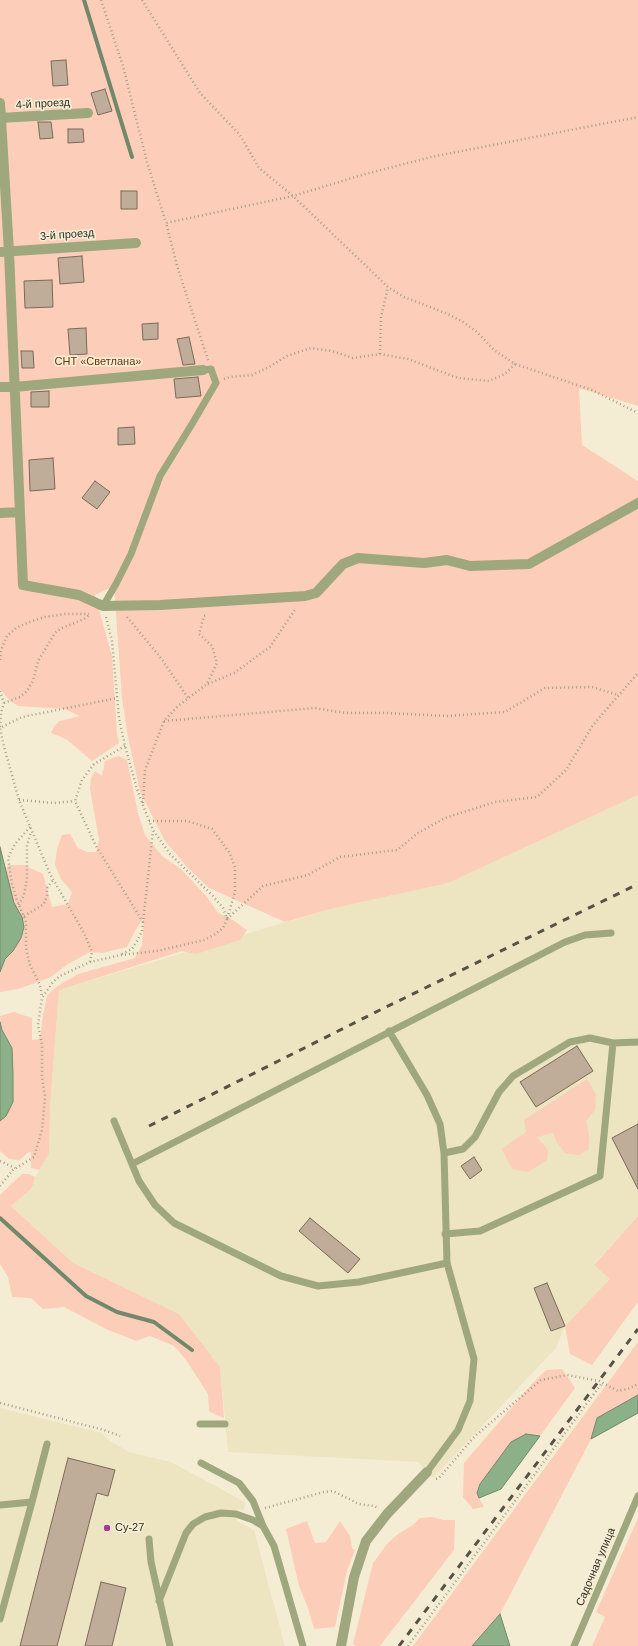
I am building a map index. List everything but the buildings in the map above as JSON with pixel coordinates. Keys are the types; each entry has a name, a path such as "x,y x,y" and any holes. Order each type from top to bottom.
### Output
{"street":[{"path":"0,103 5,252 14,387 23,585 79,595 103,606 160,605 305,596 316,593 343,564 358,558 424,563 448,560 470,566 529,564 638,503"},
{"name":"4-й проезд","path":"1,118 88,113"},
{"name":"3-й проезд","path":"5,252 136,243"},
{"path":"0,387 14,387 207,369"},
{"path":"0,513 20,512"},
{"path":"340,1646 354,1577 359,1558 366,1541 387,1514 424,1476"}],"lane":[{"path":"103,606 116,584 133,549 160,476 216,383 207,369"},
{"path":"132,1164 565,942 585,935 611,933"},
{"path":"389,1032 428,1095 440,1124 444,1153 445,1234 447,1263 474,1359 470,1401 458,1430 424,1476"},
{"path":"444,1153 463,1149 475,1137 499,1092 513,1076 570,1042 590,1038 613,1043 638,1042"},
{"path":"445,1234 480,1231 600,1176 613,1043"},
{"path":"114,1121 139,1181 155,1205 174,1222 281,1276 318,1286 359,1282 447,1263"},
{"path":"200,1424 225,1424"},
{"path":"0,1619 47,1444"},
{"path":"202,1463 239,1484 253,1501 263,1526 274,1546 303,1646"},
{"name":"Садочная улица","path":"574,1646 638,1496"},
{"path":"0,1505 32,1502"},
{"path":"159,1601 171,1575 178,1551 186,1533 193,1524 205,1517 221,1513 236,1514 263,1526"},
{"path":"149,1539 151,1562 170,1646"}],"path":[{"path":"101,0 123,66 147,162 166,223 207,369"},
{"path":"142,0 200,93 240,135 259,168 293,196 388,287 404,297 448,314 463,322 477,332 494,350 515,364 592,390 638,413"},
{"path":"166,223 293,196 362,175 431,157 638,117"},
{"path":"380,354 381,317 388,287"},
{"path":"216,383 230,377 252,375 287,356 311,348 332,350 353,358 380,354 408,358 458,378 489,381 505,374 515,364"},
{"path":"143,806 145,770 164,721 178,706 207,684 234,673 270,647 305,596"},
{"path":"103,606 112,641 117,698 125,746 143,806 153,830 175,860 212,895 222,908 227,919"},
{"path":"118,606 160,658 188,698"},
{"path":"207,684 217,663 212,646 199,634 204,616 209,613"},
{"path":"0,660 1,650 7,636 16,628 45,617 65,614 90,614 84,619 60,629 55,633 38,661 33,681 28,691 20,697 4,702"},
{"path":"227,919 263,886 308,875 340,857 396,850 418,833 452,815 494,802 537,797 566,770 593,725 638,674"},
{"path":"164,721 315,708 346,713 447,716 505,712 544,688 592,687 618,696"},
{"path":"0,691 4,702 1,713 1,737 19,800 53,880 84,933 92,952 90,962"},
{"path":"0,728 22,717 117,698"},
{"path":"125,746 94,764 82,780 75,801 96,846 143,922"},
{"path":"19,800 54,803 75,801"},
{"path":"42,998 50,985 60,976 90,962 121,954 157,951 204,940 223,928 235,892 235,867 229,852 212,828 187,821 149,820"},
{"path":"19,905 24,895 27,879 28,845 31,829"},
{"path":"0,1186 16,1169 34,1157 42,1130 45,1097 42,1077 42,1044 38,1025 42,998 40,985 30,965 26,948 26,922 12,884 8,858 15,844 31,829"},
{"path":"121,954 132,949 137,941 143,922 153,830"},
{"path":"24,916 44,904 47,896 47,888 53,880"},
{"path":"0,1161 16,1169"},
{"path":"424,1476 439,1478 476,1436 541,1380 567,1376 602,1383 618,1391 628,1389 638,1384"},
{"path":"408,1646 602,1383"},
{"path":"0,1403 104,1430 120,1436"},
{"path":"257,1510 324,1492 333,1491 359,1504 374,1506 387,1514"}],"shaded area":[{"path":"638,795 638,1216 594,1264 611,1279 565,1326 556,1348 433,1478 418,1462 228,1452 220,1367 179,1314 73,1263 11,1206 32,1188 35,1177 49,1154 50,1107 59,990 330,909 448,883"},
{"path":"0,847 14,903 22,917 24,927 21,938 13,951 5,959 0,972"},
{"path":"0,1022 2,1030 12,1048 13,1102 6,1116 0,1121"},
{"path":"638,1395 638,1413 591,1439 597,1418"},
{"path":"0,1408 102,1433 107,1439 129,1452 171,1462 245,1502 244,1510 237,1509 237,1521 254,1530 285,1646 0,1646"},
{"path":"526,1434 540,1436 501,1489 479,1498 477,1493 480,1484 511,1442"},
{"path":"500,1614 510,1646 472,1646"}],"green space":[{"name":"СНТ «Светлана»","path":"0,0 638,0 638,406 579,388 582,445 638,481 638,795 448,883 330,909 285,922 209,888 188,868 165,841 140,792 127,732 122,698 114,586 95,595 112,656 117,734 119,743 92,761 66,739 51,733 54,726 60,721 80,716 64,709 18,706 10,701 0,689"},
{"path":"118,756 127,760 138,813 145,835 162,856 181,869 207,897 218,913 233,920 247,930 240,940 196,954 182,951 59,990 50,1107 49,1154 39,1170 31,1168 31,1152 27,1153 20,1160 9,1159 0,1151 0,1121 6,1116 12,1048 2,1030 0,1016 14,1012 32,1018 32,1040 39,1039 47,996 56,987 78,974 135,958 142,945 144,917 127,947 103,953 90,952 68,964 49,978 18,989 0,992 0,972 5,959 13,951 22,917 14,903 6,868 9,865 24,865 43,874 52,907 68,904 72,892 61,879 55,865 57,849 62,835 70,834 78,848 87,852 96,852 99,840 90,789 91,778 95,771 102,776 105,761"},
{"path":"587,1079 596,1095 595,1110 586,1121 589,1135 589,1149 579,1155 565,1153 556,1141 553,1133 537,1137 548,1150 547,1160 528,1172 512,1169 502,1149 526,1132 524,1120"},
{"path":"22,1174 29,1174 35,1177 32,1188 11,1206 73,1263 179,1314 220,1367 224,1418 209,1411 208,1394 186,1360 174,1346 150,1336 136,1341 106,1329 64,1307 43,1309 31,1298 12,1297 8,1277 0,1264 0,1195"},
{"path":"638,1216 638,1302 592,1365 570,1354 565,1326 610,1279 594,1265"},
{"path":"638,1342 638,1395 597,1418 591,1439 500,1614 472,1646 413,1646"},
{"path":"562,1369 575,1388 540,1436 526,1434 511,1442 480,1484 477,1494 484,1507 473,1509 463,1497 464,1463 530,1386 546,1370"},
{"path":"433,1517 443,1520 455,1520 454,1550 380,1646 356,1646 353,1644 373,1563 387,1544 398,1534 413,1525 420,1518"},
{"path":"638,1518 638,1646 592,1646 605,1617 596,1612"},
{"path":"307,1521 315,1543 326,1542 340,1521 350,1536 352,1548 355,1550 347,1571 335,1627 314,1629 308,1608 299,1586 286,1529"}],"waterway":[{"path":"84,0 132,157"},
{"path":"0,1218 86,1296 117,1312 154,1322 192,1350"}],"railway":[{"path":"149,1126 380,1010 638,884"},
{"path":"399,1646 638,1329"}],"place":[{"name":"Су-27","path":"107,1528"}]}
